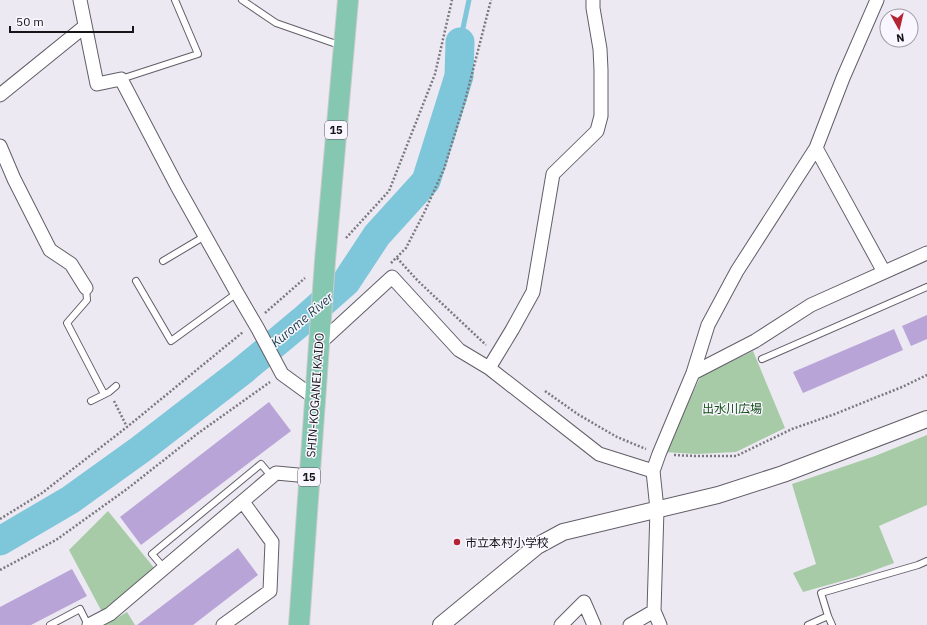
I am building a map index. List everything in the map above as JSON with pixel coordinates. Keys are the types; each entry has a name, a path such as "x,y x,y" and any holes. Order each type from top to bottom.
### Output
{"main road":[{"name":"15","path":"325,261 348,0"},
{"name":"SHIN-KOGANEI KAIDO","path":"299,625 325,261"}],"street":[{"path":"80,0 84,27 97,84 120,79 174,180 282,374 315,398"},
{"path":"489,368 533,292 553,174 597,131 601,116 601,70 600,49 593,0"},
{"path":"660,625 654,611 657,509 653,471 693,373 708,325 737,271 816,148 843,78 877,0"},
{"path":"0,95 84,27"},
{"path":"0,146 14,179 50,250 70,264 86,288"},
{"path":"816,148 884,272"},
{"path":"693,373 755,341 811,305 927,253"},
{"path":"320,336 392,277 459,350 489,368 599,454 653,471"},
{"path":"441,625 537,546 563,532 718,495 783,474 927,419"},
{"path":"89,625 110,614 276,473 309,476"},
{"path":"222,625 270,591 272,542 243,502"},
{"path":"561,625 584,602 594,625"},
{"path":"630,625 654,611"}],"lane":[{"path":"120,79 198,54 175,0"},
{"path":"242,0 276,23 343,46"},
{"path":"162,261 205,236"},
{"path":"136,281 171,341 237,293"},
{"path":"762,359 927,287"},
{"path":"86,288 87,300 67,322 106,393"},
{"path":"91,401 116,386"},
{"path":"164,568 152,554 261,464 272,477"},
{"path":"832,625 821,593 918,565 927,561"},
{"path":"50,625 80,609 89,625"},
{"path":"808,625 828,616"}],"path":[{"path":"345,239 389,191 435,74 452,0"},
{"path":"391,264 406,248 444,169 466,101 491,0"},
{"path":"397,258 486,346 497,354"},
{"path":"0,520 42,493 256,326 325,261"},
{"path":"0,570 56,540 127,489 197,434 282,374"},
{"path":"544,390 579,415 617,437 659,454 736,456 792,429 896,390 927,375"},
{"path":"106,393 128,427"}],"green space":[{"name":"出水川広場","path":"753,351 785,428 736,452 696,454 664,452 701,376"},
{"path":"927,435 927,505 879,526 894,563 856,577 803,592 793,573 816,564 792,484 875,456"},
{"path":"108,511 155,569 102,612 69,550"},
{"path":"127,612 135,625 104,625 107,624"}],"building":[{"path":"927,315 927,339 911,346 902,326"},
{"path":"894,329 903,350 803,393 793,372"},
{"path":"269,402 291,431 141,545 120,517"},
{"path":"238,548 258,575 193,625 137,625"},
{"path":"72,569 87,596 31,625 0,625 0,607"}],"waterway":[{"name":"Kurome River","path":"460,42 469,0"},
{"name":"Kurome River","path":"0,541 70,500 141,449 242,371 346,282 377,235 426,181 459,76 460,42"}],"place":[{"name":"市立本村小学校","path":"457,542"}]}
